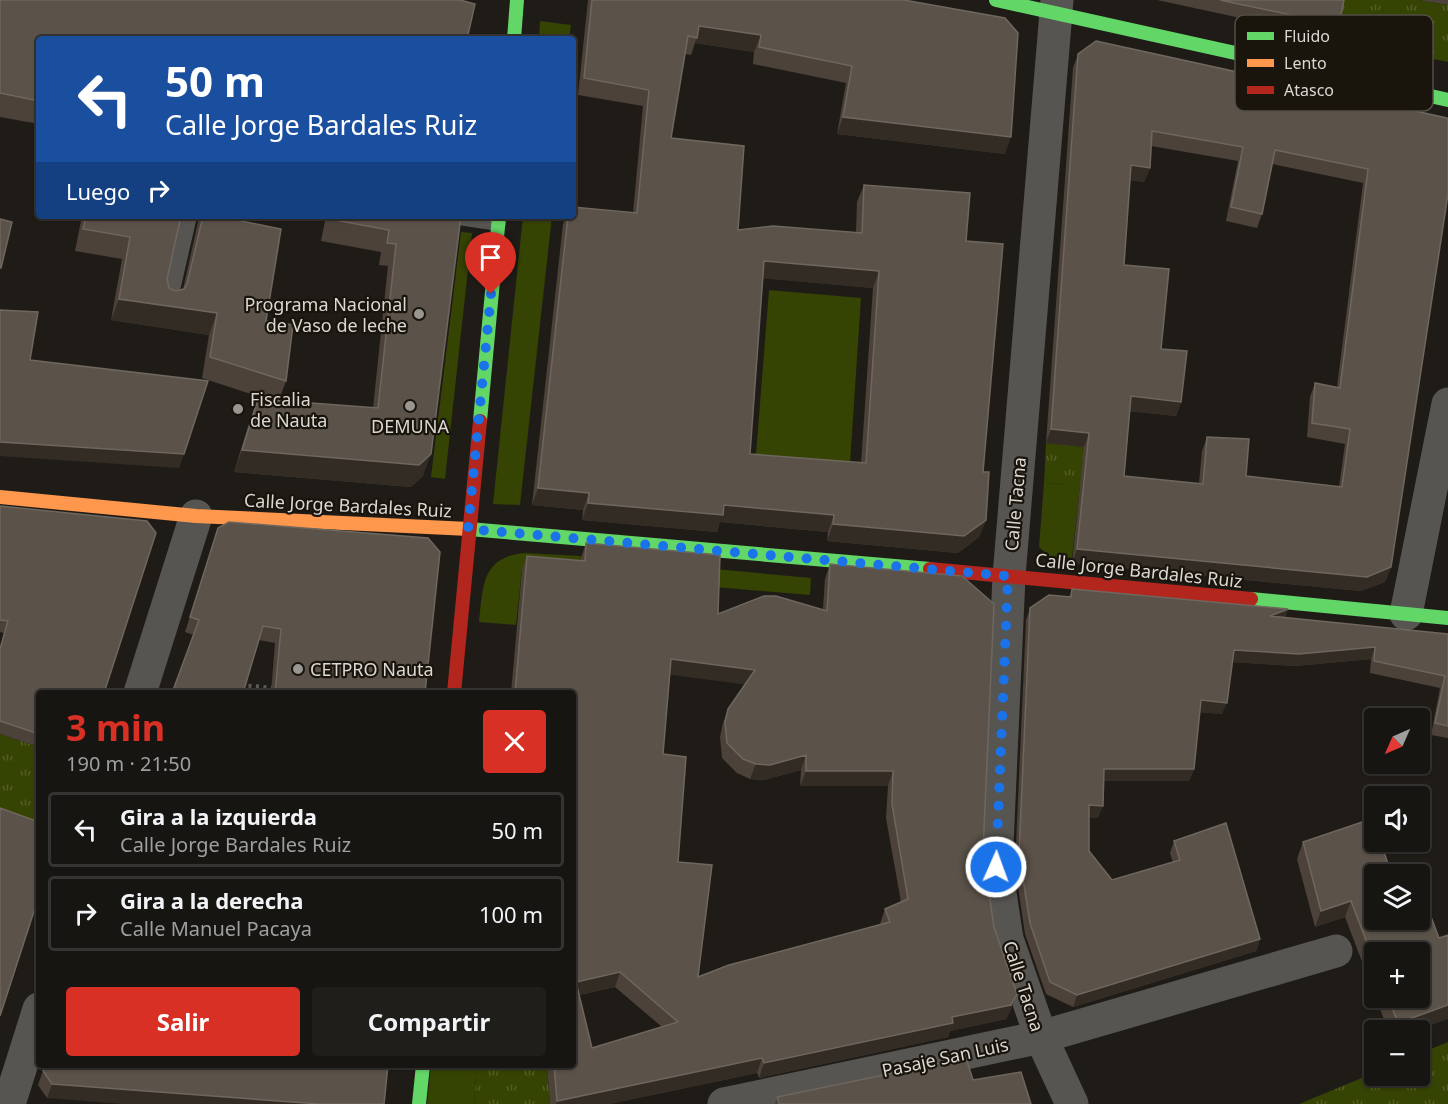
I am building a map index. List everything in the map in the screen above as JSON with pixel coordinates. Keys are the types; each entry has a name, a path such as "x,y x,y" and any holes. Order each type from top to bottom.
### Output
{"street":[{"path":"514,36 517,0"},
{"path":"996,0 1056,6 1235,49"},
{"name":"Calle Tacna","path":"1056,6 1008,576 996,867 1007,939 1041,1037 1072,1104"},
{"path":"1433,96 1448,100"},
{"path":"454,690 499,220"},
{"path":"1406,614 1448,404"},
{"name":"Calle Jorge Bardales Ruiz","path":"0,497 196,516 468,529 1008,576 1448,618"},
{"path":"141,690 196,516"},
{"name":"Pasaje San Luis","path":"724,1104 1041,1037 1336,951"},
{"path":"9,1104 36,1018"},
{"path":"419,1104 423,1068"}],"lane":[{"path":"169,303 188,219"}],"path":[{"path":"240,685 287,689"}],"green space":[{"path":"1342,0 1419,0 1448,5 1448,62 1433,59 1433,15 1339,15"},
{"path":"540,21 571,25 569,36 539,36"},
{"path":"523,219 552,219 520,505 493,504"},
{"path":"461,232 472,233 445,479 431,477"},
{"path":"769,290 861,298 850,463 756,454"},
{"path":"1046,443 1122,451 1120,490 1044,483"},
{"path":"1044,483 1080,486 1072,558 1049,556 1039,547"},
{"path":"525,553 581,556 580,576 522,570 516,625 479,622 484,586 492,567 511,556"},
{"path":"715,569 811,578 810,595 714,587"},
{"path":"0,734 36,746 36,835 0,821"},
{"path":"1448,1042 1448,1104 1299,1104 1364,1077 1364,1086 1430,1086 1430,1049"},
{"path":"431,1068 477,1068 474,1104 427,1104"},
{"path":"477,1068 547,1068 550,1104 474,1104"}],"building":[{"path":"0,0 460,0 475,4 468,36 36,36 36,100 0,93"},
{"path":"592,0 904,0 1005,18 1018,33 1011,137 843,117 852,66 759,47 761,35 699,26 697,38 688,36 671,138 744,146 738,230 773,226 862,233 864,185 970,193 966,241 1003,244 983,472 989,472 986,520 964,536 833,524 834,515 724,505 723,515 588,503 589,493 538,488 568,219 576,219 576,207 637,213 649,90 584,78","holes":["764,261 879,271 866,463 750,454"]},
{"path":"1220,0 1344,0 1341,15 1291,15"},
{"path":"1096,41 1235,71 1235,111 1415,111 1448,119 1448,194 1391,567 1367,577 1077,549 1089,433 1051,429 1078,54","holes":["1152,131 1243,147 1231,207 1262,214 1275,150 1368,169 1340,388 1315,383 1312,423 1350,429 1342,487 1246,476 1249,439 1207,437 1203,484 1124,476 1131,396 1181,402 1187,351 1161,349 1169,269 1124,265 1131,165 1150,168"]},
{"path":"0,219 12,222 1,268 0,268"},
{"path":"85,219 180,219 167,279 169,288 175,291 184,289 187,284 202,219 236,219 281,229 266,321 293,325 286,381 210,357 217,313 119,299 130,237 83,229"},
{"path":"329,219 461,219 431,454 419,465 242,450 258,399 378,408 396,244 387,243 389,230"},
{"path":"0,310 38,312 30,360 208,381 184,454 0,442"},
{"path":"0,506 147,521 156,533 105,690 36,690 36,733 0,721 0,649 8,621 0,620"},
{"path":"229,522 428,538 440,552 425,690 275,690 281,629 263,626 244,690 173,690 199,620 190,617 218,528"},
{"path":"586,543 720,555 718,614 764,596 776,596 827,611 830,564 962,576 994,604 983,852 994,927 1017,994 1011,1005 952,1017 953,1023 764,1063 762,1058 557,1101 554,1068 576,1068 576,982 576,690 515,690 527,556 585,561","holes":["671,659 755,670 728,709 725,722 727,743 743,759 756,764 770,765 806,755 806,771 893,771 892,804 908,899 885,909 890,922 729,965 698,977 712,865 678,862 686,757 663,754","620,972 678,1022 592,1048 576,982"]},
{"path":"1072,589 1288,609 1270,616 1448,634 1448,726 1435,723 1445,676 1374,661 1375,647 1299,654 1234,650 1227,703 1201,700 1194,769 1104,769 1103,806 1089,805 1089,851 1112,880 1180,860 1174,841 1226,823 1260,939 1077,995 1050,982 1030,923 1019,854 1030,608 1049,595 1071,597"},
{"path":"0,808 36,821 36,905 0,1016"},
{"path":"1364,821 1364,852 1384,852 1388,864 1364,864 1364,930 1430,930 1430,914 1439,938 1448,935 1448,1005 1406,1020 1397,1020 1392,1008 1430,1008 1430,942 1367,942 1351,901 1321,911 1303,842"},
{"path":"966,1058 973,1080 1021,1072 1031,1104 779,1104 777,1097"},
{"path":"44,1068 388,1068 384,1104 319,1104 52,1084 43,1071"}],"traffic: fast":[{"path":"514,36 517,0"},
{"path":"996,0 1235,53"},
{"path":"1433,97 1448,100"},
{"path":"480,421 499,219"},
{"path":"469,529 930,569"},
{"path":"1251,599 1448,618"},
{"path":"419,1104 423,1068"}],"traffic: slow":[{"path":"0,497 196,516 469,529"}],"traffic: jam":[{"path":"454,690 480,421"},
{"path":"930,569 1251,599"}],"place":[{"name":"Programa Nacional de Vaso de leche","path":"419,314"},
{"name":"DEMUNA","path":"410,406"},
{"name":"Fiscalia de Nauta","path":"238,409"},
{"name":"CETPRO Nauta","path":"298,669"}],"route":[{"path":"491,294 468,529 1008,576 996,867"}]}
